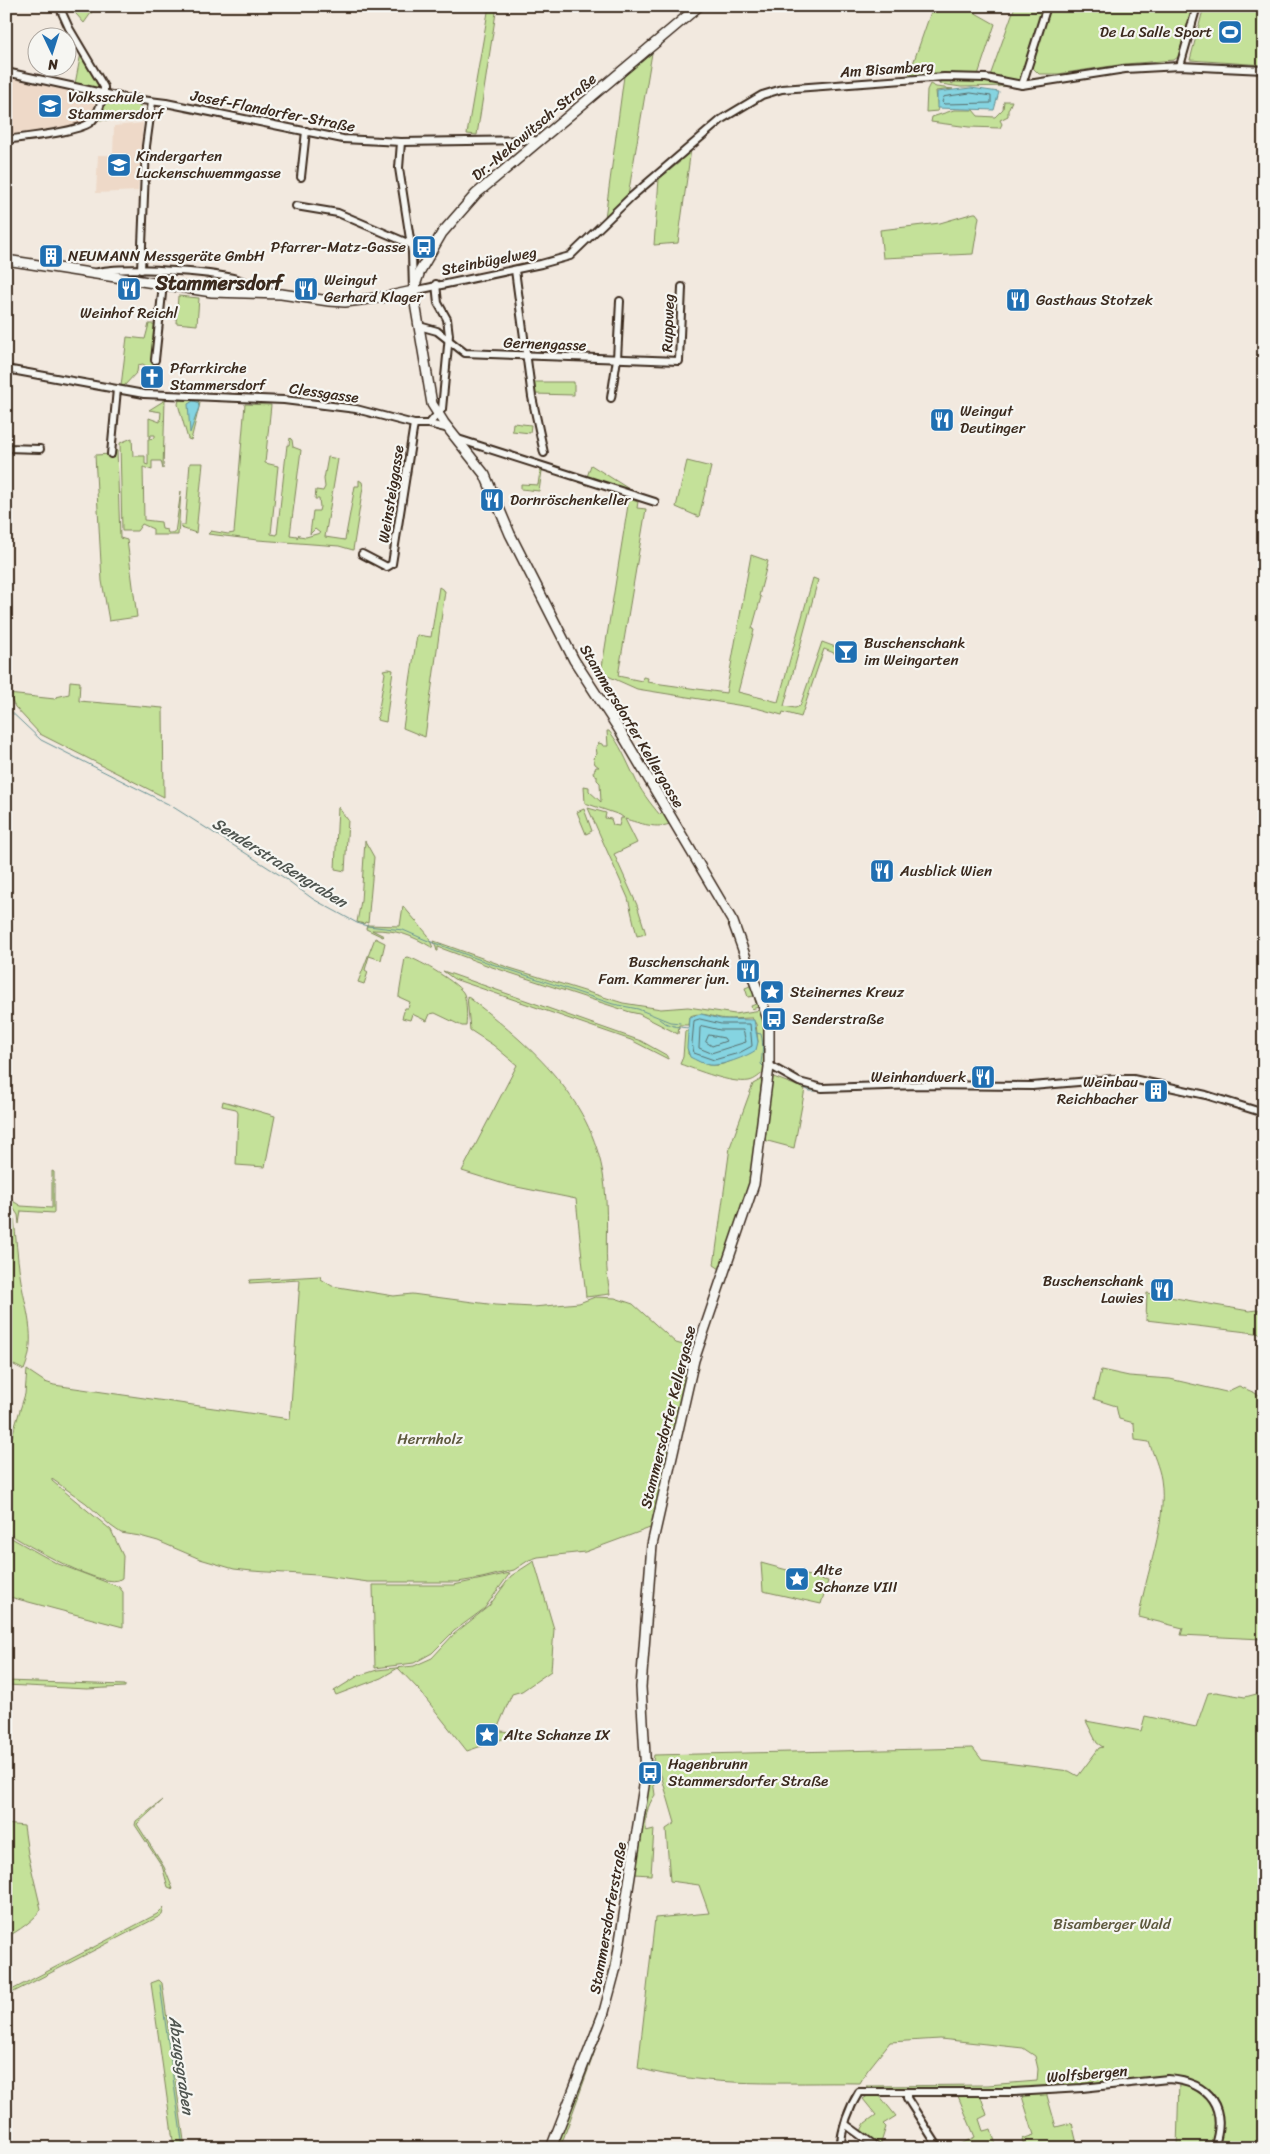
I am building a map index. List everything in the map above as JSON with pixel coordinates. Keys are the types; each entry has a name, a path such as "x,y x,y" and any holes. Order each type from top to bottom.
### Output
{"street":[{"path":"6,140 69,130 89,124 95,117 104,93 104,87 69,28 59,6"},
{"name":"Dr.-Nekowitsch-Straße","path":"413,290 442,233 476,194 699,6"},
{"path":"1022,85 1047,6"},
{"path":"1180,66 1197,6"},
{"name":"Am Bisamberg","path":"570,256 631,196 695,140 722,119 762,95 782,89 944,77 986,78 1022,85 1125,69 1180,66 1264,70"},
{"name":"Josef-Flandorfer-Straße","path":"6,72 104,93 166,103 359,141 537,142"},
{"path":"141,270 146,146 152,102"},
{"path":"301,177 306,131"},
{"path":"6,260 90,274 231,293 267,294 345,302 401,294 413,290 411,248 399,168 401,142"},
{"path":"296,206 338,213 411,248 430,254"},
{"name":"Steinbügelweg","path":"413,290 515,270 570,256"},
{"path":"90,274 104,270 141,270 216,275 240,280 252,288 267,294"},
{"path":"515,270 532,396 544,452"},
{"path":"155,360 163,284"},
{"path":"429,424 442,409 448,340 448,324 438,306 436,284"},
{"name":"Ruppweg","path":"679,361 682,287"},
{"name":"Stammersdorfer Kellergasse","path":"413,290 432,404 492,486 510,534 574,660 617,726 733,922 769,1020 769,1069 754,1184 694,1360 652,1545 641,1687 645,1744"},
{"path":"611,398 617,359 620,301"},
{"name":"Gernengasse","path":"419,326 433,329 465,353 679,361"},
{"name":"Clessgasse","path":"6,369 144,394 284,400 356,409 414,424 429,424 449,429"},
{"path":"110,454 117,389"},
{"name":"Weinsteiggasse","path":"362,554 390,567 395,547 414,424"},
{"path":"458,439 655,502"},
{"path":"6,448 40,449"},
{"path":"769,1069 799,1082 822,1088 879,1085 1051,1086 1113,1079 1133,1079 1206,1095 1264,1112"},
{"name":"Stammersdorferstraße","path":"551,2148 604,2012 612,1981 644,1790 646,1768 645,1744"},
{"name":"Wolfsbergen","path":"840,2148 845,2124 859,2092 1014,2092 1082,2088 1156,2079 1177,2080 1196,2086 1206,2093 1218,2108 1219,2126 1214,2148"},
{"path":"907,2092 907,2098 939,2148"},
{"path":"845,2124 878,2148"}],"shaded area":[{"name":"Volksschule Stammersdorf","path":"6,77 96,97 92,114 85,122 77,125 15,134 6,138"},
{"name":"Kindergarten Luckenschwemmgasse","path":"143,123 138,191 96,193 98,155 113,155 114,126"}],"green space":[{"path":"69,6 96,6 84,23"},
{"path":"489,6 497,6 477,135 467,134"},
{"path":"933,6 973,6 972,11 995,24 978,75 941,74 908,78"},
{"path":"1015,6 1045,6 1022,82 990,76"},
{"path":"1050,6 1193,6 1178,57 1174,60 1125,64 1058,74 1039,74 1031,66"},
{"name":"De La Salle Sport","path":"1204,6 1264,6 1264,65 1190,60"},
{"path":"81,53 101,87 99,89 75,84 76,78 78,78"},
{"path":"652,53 628,196 605,218 624,76"},
{"path":"964,79 981,79 1012,86 961,87 939,83 943,80 950,81 952,84"},
{"path":"930,84 936,87 953,89 936,91 938,111 926,112 927,90"},
{"path":"104,98 141,106 144,110 143,120 100,120 98,118"},
{"path":"1004,101 1012,101 1008,110 1008,116 1000,120 1002,124 1000,128 969,127 931,122 932,117 954,110 973,110 978,116 995,117 1003,109"},
{"path":"691,149 678,243 654,245 659,179 680,162 678,160"},
{"path":"974,213 979,217 973,254 883,258 880,230 940,223"},
{"path":"215,279 242,284 244,289 214,289"},
{"path":"178,296 199,298 197,325 176,323"},
{"path":"149,324 157,324 153,367 147,367 143,364 138,365 137,372 123,387 121,386 127,337 145,339"},
{"path":"532,382 574,382 574,395 534,394"},
{"path":"165,400 163,469 161,461 152,461 152,470 143,467 144,520 161,522 162,529 167,530 168,533 175,533 181,491 178,535 153,535 153,529 142,524 137,531 122,531 120,443 132,438 133,456 145,456 145,464 148,465 148,439 155,438 155,435 151,435 149,438 149,418 160,422 161,412 149,410"},
{"path":"179,400 197,400 200,403 191,440 188,439 178,404"},
{"path":"245,404 271,405 265,463 278,466 271,534 277,535 287,445 289,445 290,438 293,447 301,450 290,535 297,536 297,538 299,534 299,536 306,537 320,533 315,529 310,534 313,511 319,511 320,507 319,499 315,499 316,490 323,491 325,487 324,479 328,457 338,459 325,537 345,540 355,486 359,486 359,480 362,482 363,487 353,550 339,546 208,534 211,531 228,534 234,533"},
{"path":"513,423 531,425 530,433 512,431"},
{"path":"114,450 117,450 120,538 127,540 137,617 109,621 102,581 95,455 112,454"},
{"path":"687,461 711,467 699,517 676,507"},
{"path":"190,463 203,463 196,533 181,528 181,525 185,525"},
{"path":"591,465 629,489 628,491 587,477"},
{"path":"540,471 542,471 539,491 521,489 521,484 538,485"},
{"path":"629,499 638,502 637,508 646,509 618,676 642,681 643,677 648,678 647,682 726,693 751,555 768,561 752,629 754,630 738,692 778,702 813,578 818,580 784,706 795,708 800,706 822,642 841,649 839,655 824,649 801,717 783,712 782,715 756,708 637,689 601,673"},
{"path":"439,587 445,591 425,737 403,728 417,635 431,637"},
{"path":"383,670 393,670 386,722 377,720 385,673"},
{"path":"70,681 80,682 79,701 163,708 164,797 40,734 15,707 8,694 55,699 56,697 69,694"},
{"path":"607,731 609,731 623,752 636,781 646,796 660,815 663,811 672,823 654,826 625,819 637,843 614,854 637,905 646,934 637,936 628,898 588,808 606,813 605,818 611,819 613,825 619,826 621,818 624,818 585,803 584,786 589,787 589,791 601,802 600,783 597,780 597,776 593,773 596,767 599,767 595,764 593,758 597,754 596,747 599,743 603,746 608,746"},
{"path":"338,807 348,820 345,871 335,869"},
{"path":"584,809 592,831 586,834 577,812"},
{"path":"365,841 374,857 368,923 365,922 364,924 357,922 361,901"},
{"path":"403,906 428,935 433,948 404,934 372,930 383,937 366,929 367,925 400,926"},
{"path":"375,938 385,943 381,960 369,956 365,970 368,972 364,984 358,982"},
{"path":"434,941 510,968 623,1003 661,1009 688,1007 735,1014 761,1010 766,1031 765,1071 753,1080 742,1081 714,1076 680,1064 683,1057 685,1031 689,1031 688,1054 698,1061 715,1065 729,1062 742,1055 758,1042 756,1024 752,1018 727,1019 696,1014 689,1017 688,1025 679,1025 678,1034 639,1014 489,966 438,947 437,951"},
{"path":"408,957 439,973 461,990 466,1002 466,1026 462,1026 435,1013 430,1014 427,1021 412,1014 410,1020 402,1018 405,1008 408,1008 410,1002 399,997 405,958"},
{"path":"443,971 641,1041 668,1056 668,1059 631,1040 454,979"},
{"path":"749,972 761,1006 752,1009 751,1006 756,1004 754,996 748,997 745,988 750,986 746,973"},
{"path":"467,996 514,1035 557,1078 589,1128 599,1156 605,1188 607,1268 610,1294 586,1297 576,1199 507,1185 462,1171 517,1065 493,1045 470,1030"},
{"path":"771,1076 805,1089 794,1148 764,1140"},
{"path":"762,1079 750,1188 720,1269 714,1265 730,1147 753,1084"},
{"path":"223,1101 275,1116 265,1167 236,1165 238,1113 236,1109 222,1106"},
{"path":"52,1171 54,1172 54,1213 21,1211 19,1224 18,1215 6,1197 21,1206 52,1208"},
{"path":"6,1207 8,1207 8,1214 12,1211 14,1218 19,1268 29,1323 30,1346 24,1370 6,1361"},
{"name":"Herrnholz","path":"320,1276 321,1279 332,1286 394,1296 412,1294 496,1305 533,1307 579,1303 595,1297 615,1298 633,1304 676,1343 687,1346 690,1351 653,1525 650,1528 585,1552 538,1557 529,1560 514,1570 458,1582 368,1582 317,1575 234,1569 200,1559 158,1541 121,1533 86,1503 52,1479 52,1481 111,1530 123,1556 122,1578 113,1581 83,1573 6,1532 6,1455 25,1394 27,1370 45,1382 54,1385 290,1419 300,1280 249,1283 250,1280"},
{"path":"1147,1293 1249,1311 1264,1309 1264,1334 1146,1320"},
{"path":"1101,1370 1129,1376 1170,1379 1226,1392 1239,1386 1264,1397 1264,1646 1262,1646 1262,1639 1181,1635 1183,1628 1139,1617 1159,1531 1162,1496 1161,1479 1149,1442 1135,1440 1134,1423 1119,1419 1116,1406 1094,1399"},
{"path":"6,1535 56,1563 119,1587 123,1592 123,1627 6,1596"},
{"path":"534,1561 554,1629 551,1671 522,1691 512,1694 498,1727 501,1731 520,1733 467,1751 419,1690 398,1668 381,1678 336,1695 334,1691 358,1676 377,1670 414,1666 432,1658 454,1634 489,1606 511,1576"},
{"path":"761,1563 828,1581 821,1604 763,1591"},
{"path":"510,1573 484,1609 454,1631 432,1653 414,1663 375,1668 373,1585 454,1585"},
{"path":"6,1681 125,1685 125,1687 87,1689 6,1685"},
{"name":"Bisamberger Wald","path":"1216,1692 1245,1697 1264,1692 1264,2148 1177,2148 1179,2082 1170,2076 1085,2085 1004,2089 871,2089 866,2086 988,2085 1037,2081 1038,2069 1035,2056 1023,2048 940,2039 890,2042 860,2083 749,2083 693,2079 638,2068 655,1918 709,1913 699,1885 670,1881 666,1829 675,1823 661,1775 657,1769 652,1767 654,1755 973,1748 982,1760 1069,1771 1078,1776 1099,1748 1103,1747 1097,1743 1086,1721 1141,1731 1145,1716 1196,1727 1208,1693"},
{"path":"644,1760 637,1805 642,1761"},
{"path":"652,1773 655,1795 646,1816 646,1831 654,1829 651,1875 634,1874 611,2006 560,2148 554,2148 601,2026 648,1776"},
{"path":"162,1801 137,1824 164,1867 173,1889 168,1887 162,1866 135,1825 136,1821"},
{"path":"6,1824 24,1826 28,1854 41,1909 26,1925 6,1937"},
{"path":"631,1845 609,1986 548,2148 604,1996"},
{"path":"164,1907 162,1915 6,1996 6,1993 157,1914"},
{"path":"159,1980 162,1983 185,2148 174,2148 151,1983"},
{"path":"1046,2092 1056,2127 1072,2123 1078,2148 1025,2148 1022,2139 1034,2135 1021,2093"},
{"path":"980,2094 987,2115 979,2119 983,2131 991,2129 997,2148 971,2148 969,2146 953,2148 975,2137 958,2096"},
{"path":"869,2095 879,2095 896,2116 883,2124 886,2127 880,2146 861,2131 865,2123 876,2115 863,2099"}],"water":[{"path":"971,88 999,92 994,110 937,108 937,92"},
{"path":"193,401 198,402 199,407 190,433 188,404"},
{"path":"701,1014 721,1019 754,1020 758,1042 756,1050 734,1060 714,1065 704,1064 690,1057 687,1048 689,1017"}],"waterway":[{"name":"Senderstraßengraben","path":"6,707 41,740 170,805 283,877 313,899 357,923 403,930 489,963 613,1004 638,1009 670,1022 680,1023"},
{"name":"Senderstraßengraben","path":"659,1019 669,1025 689,1028"},
{"name":"Senderstraßengraben","path":"756,1033 761,1034 763,1046 761,1064 765,1068"},
{"name":"Senderstraßengraben","path":"773,1072 810,1091 862,1090"},
{"name":"Senderstraßengraben","path":"903,1089 949,1088"},
{"name":"Senderstraßengraben","path":"1248,1105 1264,1110"},
{"name":"Abzugsgraben","path":"160,1985 183,2148"}],"place":[{"name":"De La Salle Sport","path":"1230,32"},
{"name":"Volksschule Stammersdorf","path":"50,106"},
{"name":"Kindergarten Luckenschwemmgasse","path":"119,165"},
{"name":"Pfarrer-Matz-Gasse","path":"424,247"},
{"name":"NEUMANN Messgeräte GmbH","path":"51,256"},
{"name":"Weinhof Reichl","path":"129,289"},
{"name":"Weingut Gerhard Klager","path":"306,289"},
{"name":"Gasthaus Stotzek","path":"1018,300"},
{"name":"Pfarrkirche Stammersdorf","path":"152,377"},
{"name":"Weingut Deutinger","path":"942,420"},
{"name":"Dornröschenkeller","path":"492,500"},
{"name":"Buschenschank im Weingarten","path":"846,652"},
{"name":"Ausblick Wien","path":"882,871"},
{"name":"Buschenschank Fam. Kammerer jun.","path":"748,971"},
{"name":"Steinernes Kreuz","path":"772,992"},
{"name":"Senderstraße","path":"774,1019"},
{"name":"Weinhandwerk","path":"983,1077"},
{"name":"Weinbau Reichbacher","path":"1156,1091"},
{"name":"Buschenschank Lawies","path":"1162,1290"},
{"name":"Alte Schanze VIII","path":"797,1579"},
{"name":"Alte Schanze IX","path":"487,1735"},
{"name":"Hagenbrunn Stammersdorfer Straße","path":"650,1773"}],"district":[{"name":"Stammersdorf","path":"219,283"}]}
